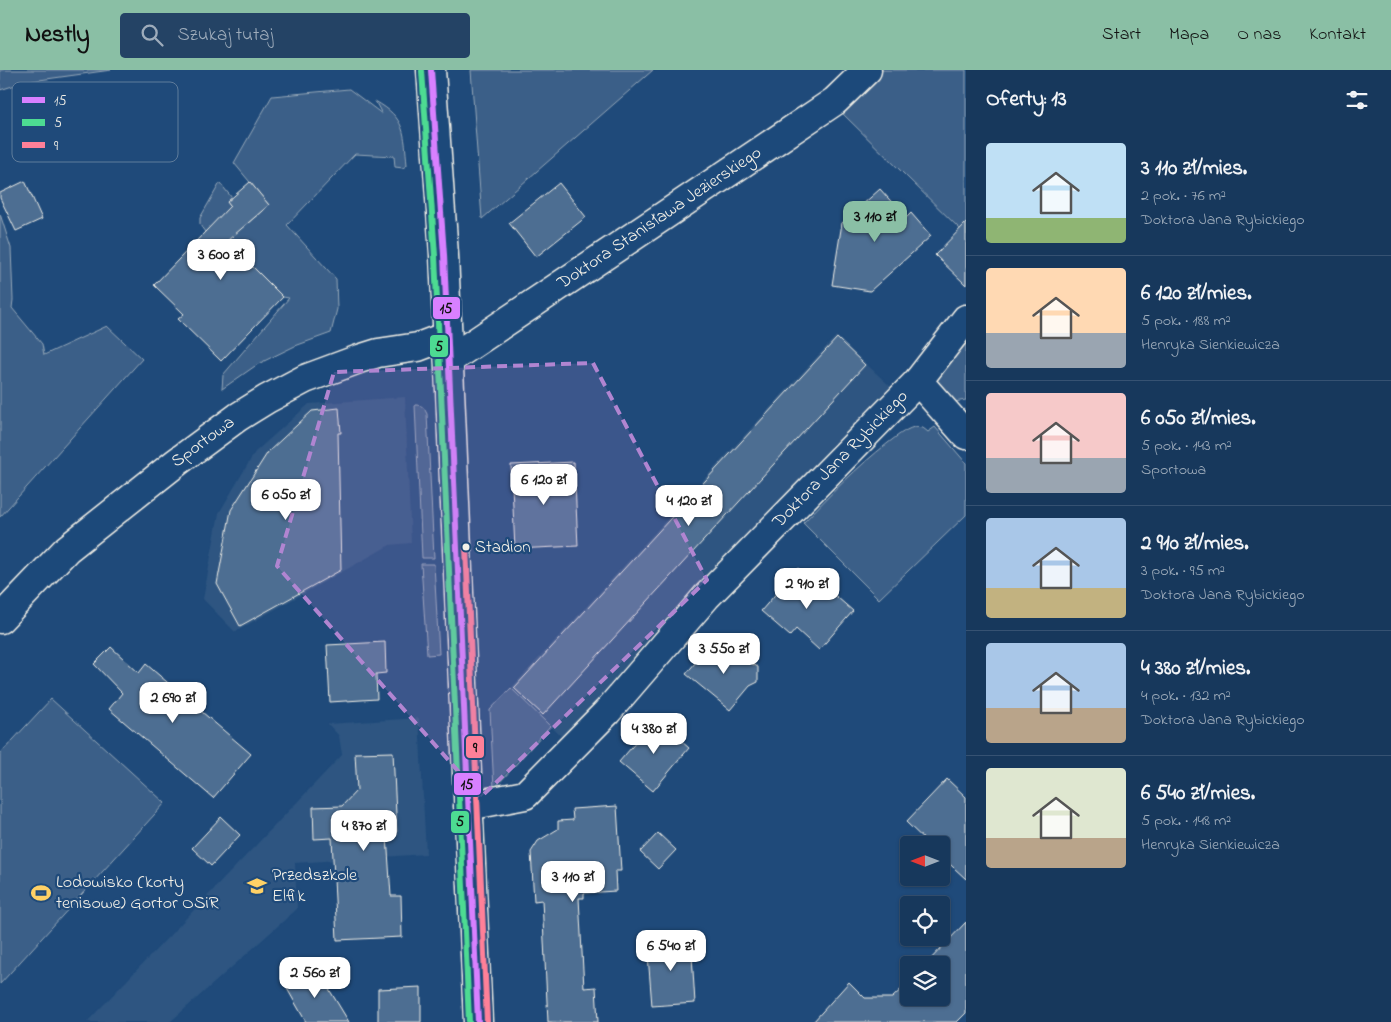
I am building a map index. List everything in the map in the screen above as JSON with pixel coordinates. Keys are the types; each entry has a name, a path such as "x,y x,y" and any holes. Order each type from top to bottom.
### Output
{"street":[{"path":"431,70 443,234 478,1022"},
{"name":"Doktora Stanisława Jezierskiego","path":"448,348 836,101 867,70"},
{"name":"Doktora Jana Rybickiego","path":"468,806 525,795 607,712 706,597 918,381 966,319"},
{"name":"Sportowa","path":"0,619 67,549 176,462 238,417 267,399 305,379 378,353 418,347 448,348"},
{"path":"918,381 966,435"}],"highlighted area":[{"path":"593,363 707,580 481,797 277,566 334,372"}],"shaded area":[{"path":"0,70 111,70 25,82 12,82 12,86 0,90"},
{"path":"471,70 653,70 482,219"},
{"path":"882,70 966,70 966,235 839,110"},
{"path":"349,89 382,114 375,101 385,107 398,120 404,135 407,165 403,168 395,167 394,156 355,154 287,225 336,279 337,309 331,333 295,346 258,364 222,389 223,375 289,298 283,297 240,254 205,232 200,225 200,218 220,183 232,198 227,202 246,225 269,205 234,163 272,96"},
{"path":"0,214 11,248 12,308 42,344 44,355 107,326 142,359 0,517"},
{"path":"836,336 891,387 563,738 511,688"},
{"path":"966,344 966,400 954,402 935,378"},
{"path":"405,397 411,543 390,545 235,632 203,599 219,513 255,452 309,404"},
{"path":"415,405 423,407 427,414 434,558 422,558"},
{"path":"914,427 923,428 928,432 935,427 966,463 966,515 879,599 803,523 865,462 897,436"},
{"path":"421,564 434,564 439,654 427,655"},
{"path":"511,688 550,726 494,789 490,710"},
{"name":"Lodowisko (korty tenisowe) Gortor OSiR","path":"51,699 165,803 0,984 0,754"},
{"name":"Przedszkole Elfik","path":"419,718 426,854 295,863 297,909 170,1022 87,1022 342,755 339,736 328,724"}],"building":[{"path":"25,181 42,219 16,231 0,198 0,193"},
{"path":"250,182 269,205 227,241 283,297 221,361 178,319 184,314 154,285 230,206 227,202"},
{"path":"559,183 586,217 536,257 509,223"},
{"path":"880,189 906,218 911,213 931,236 870,291 832,285 842,223"},
{"path":"966,223 966,285 935,255"},
{"path":"837,338 865,365 543,715 514,688"},
{"path":"339,408 341,433 338,433 341,570 240,626 217,584 231,510 268,452 312,411"},
{"path":"574,462 578,546 515,549 511,465"},
{"path":"798,568 827,594 830,591 853,611 819,650 796,629 790,636 761,611"},
{"path":"714,640 736,658 741,658 758,667 758,682 750,686 730,710 686,674"},
{"path":"385,642 386,673 376,674 377,699 330,702 327,645"},
{"path":"111,647 139,673 146,664 251,754 213,798 109,709 122,693 94,664"},
{"path":"656,719 689,748 653,791 619,762"},
{"path":"393,752 397,835 387,836 391,896 401,896 402,937 337,940 332,838 314,839 313,807 342,806 357,790 355,753"},
{"path":"947,779 966,797 966,879 950,864 950,836 921,836 906,822"},
{"path":"617,806 621,871 615,871 616,891 584,893 584,898 579,898 584,988 596,987 598,1022 548,1022 542,900 534,901 531,852 538,841 558,829 558,821 573,820 572,809"},
{"path":"221,817 240,835 211,866 192,848"},
{"path":"658,833 676,850 658,869 640,852"},
{"path":"966,922 966,1013 957,1022 813,1022 849,982 865,998 892,998 900,990 900,1006 950,1006 950,956 934,956 943,946 950,946 950,939"},
{"path":"691,939 695,1003 652,1006 647,942"},
{"path":"315,966 349,1022 306,1022 285,985"},
{"path":"421,987 421,1022 378,1022 378,989"}],"transit line":[{"name":"15","path":"431,70 444,255 478,1022"},
{"name":"5","path":"422,71 435,256 469,1022"},
{"name":"9","path":"466,547 487,1022"}],"place":[{"name":"Stadion","path":"466,547"},
{"name":"Przedszkole Elfik","path":"257,886"},
{"name":"Lodowisko (korty tenisowe) Gortor OSiR","path":"41,893"}]}
